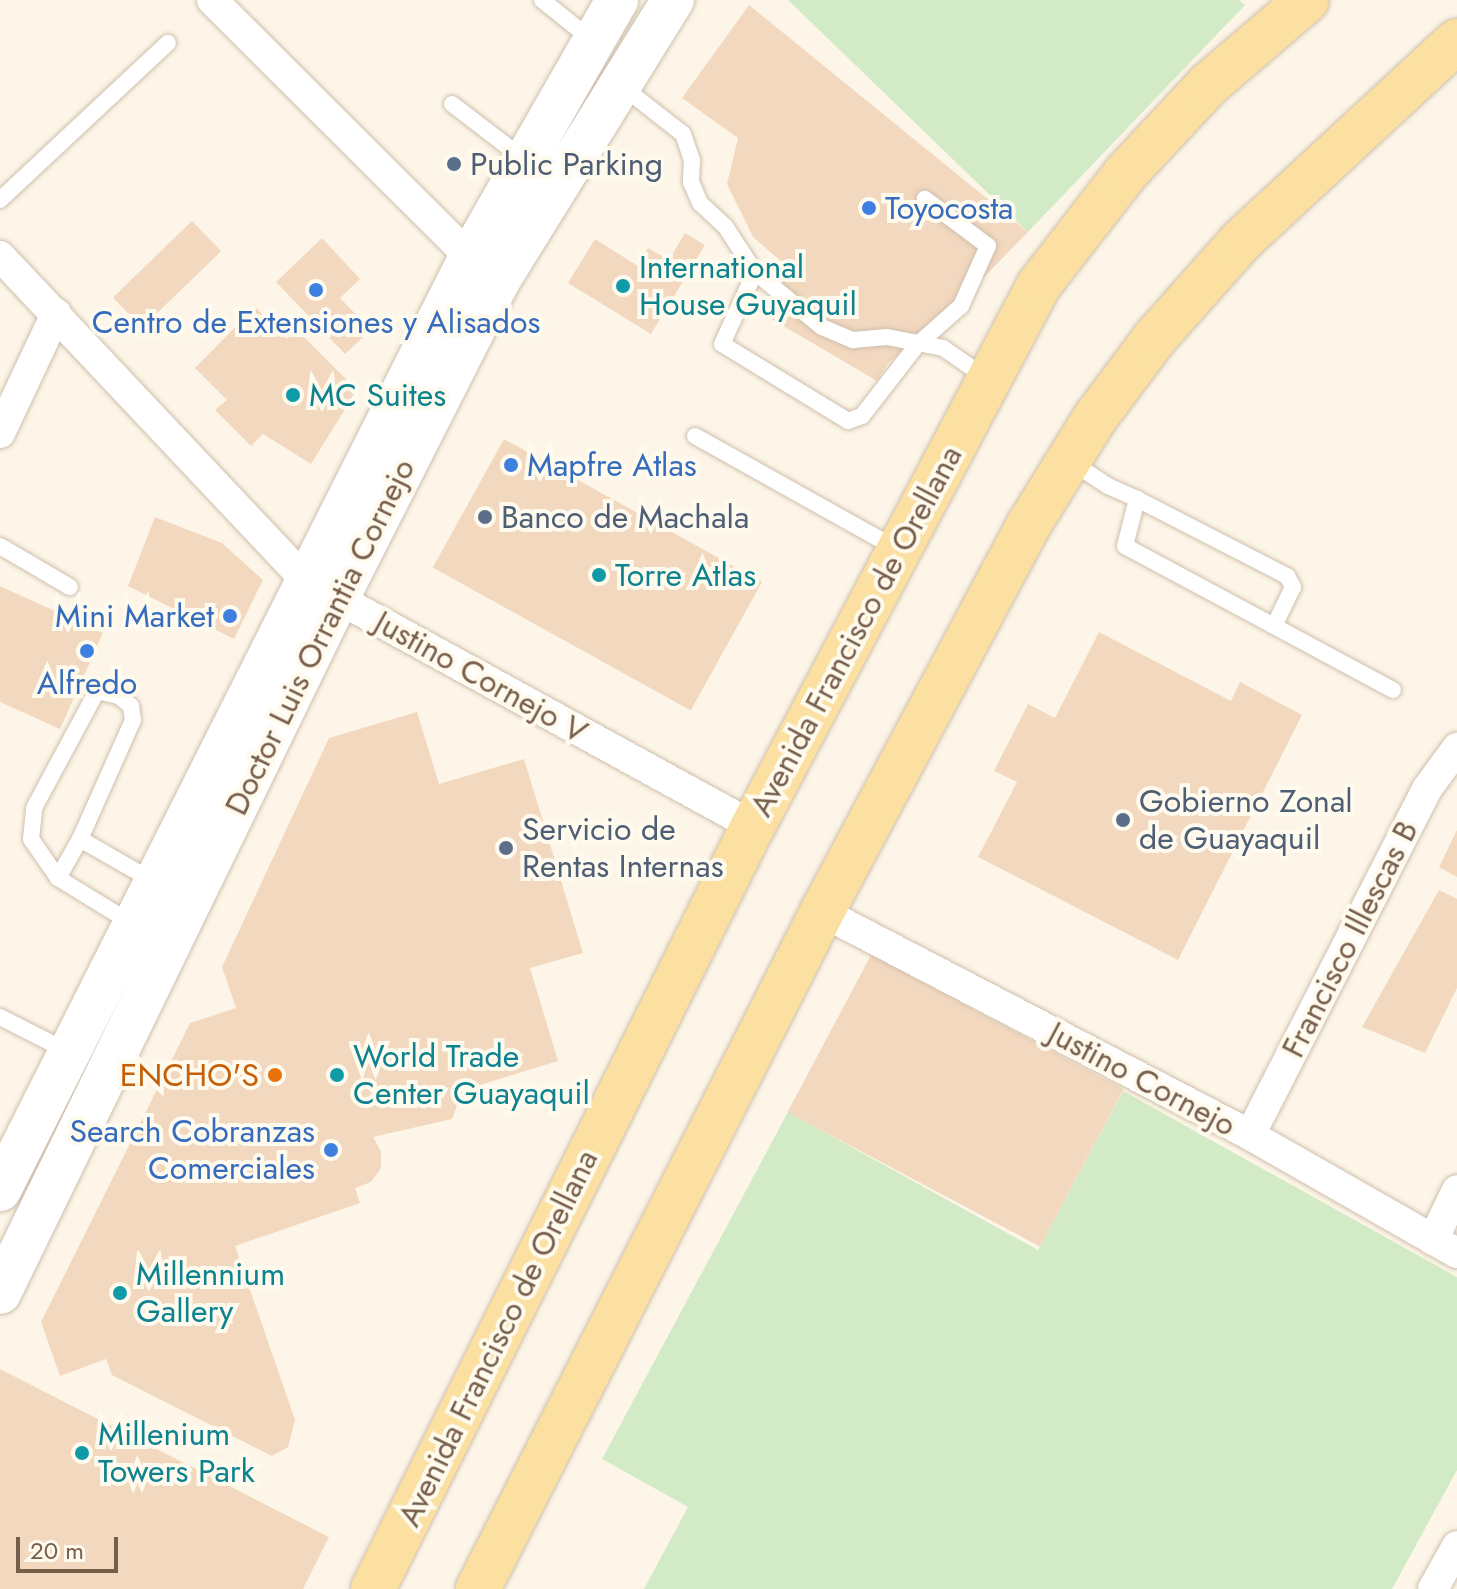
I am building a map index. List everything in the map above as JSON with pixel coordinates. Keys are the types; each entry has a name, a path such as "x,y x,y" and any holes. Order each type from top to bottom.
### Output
{"main road":[{"name":"Avenida Francisco de Orellana","path":"373,1589 753,826 1039,285 1125,174 1208,85 1307,0"},
{"path":"486,1586 822,912 1028,526 1069,460 1154,339 1240,242 1457,41"}],"street":[{"path":"212,0 470,257"},
{"name":"Doctor Luis Orrantia Cornejo","path":"0,1293 470,257 617,0"},
{"name":"Doctor Luis Orrantia Cornejo","path":"0,1190 154,882 498,282 619,84 664,3"},
{"name":"Justino Cornejo V","path":"0,256 322,589 753,826"},
{"path":"0,433 56,314"},
{"name":"Francisco Illescas B","path":"1250,1135 1427,789 1457,748"},
{"name":"Justino Cornejo","path":"822,912 1250,1135 1445,1246"},
{"path":"1445,1246 1457,1190"},
{"path":"1433,1589 1457,1546"}],"lane":[{"path":"542,0 594,41"},
{"path":"0,200 168,43"},
{"path":"619,84 683,134 692,160 691,182 700,203 725,226 755,272 822,327 853,340 887,337 943,348 989,380"},
{"path":"452,104 525,160"},
{"path":"755,272 722,344 848,421 862,416 917,345 961,306 988,246 925,199"},
{"path":"695,436 898,550"},
{"path":"1069,460 1137,499 1287,576 1293,587 1274,626"},
{"path":"1137,499 1125,546 1393,690"},
{"path":"0,546 70,587"},
{"path":"58,878 80,839 133,720 131,706 105,690 97,691 86,709 34,808 31,839 58,878 133,924"},
{"path":"80,839 154,882"},
{"path":"0,1017 69,1052"}],"green space":[{"path":"788,0 1239,0 1245,5 1028,232"},
{"path":"1123,1091 1457,1277 1457,1470 1392,1589 644,1589 688,1507 602,1459 788,1112 1038,1250"}],"building":[{"name":"Toyocosta","path":"749,5 1028,232 948,314 888,363 877,381 763,314 790,269 753,237 727,184 738,138 682,98"},
{"path":"192,221 221,251 142,328 113,297"},
{"name":"International House Guyaquil","path":"685,233 705,245 651,334 568,283 595,239 638,266 648,248 669,260"},
{"name":"Centro de Extensiones y Alisados","path":"322,238 360,279 340,298 371,330 345,354 276,282"},
{"name":"MC Suites","path":"255,307 287,339 296,329 357,390 311,464 263,434 251,446 215,410 227,400 195,368"},
{"name":"Torre Atlas","path":"504,439 762,582 691,711 433,568"},
{"path":"155,517 222,543 263,580 234,639 128,586"},
{"path":"0,586 103,633 60,729 0,702"},
{"name":"Gobierno Zonal de Guayaquil","path":"1099,632 1231,701 1240,682 1302,715 1178,960 978,857 1017,782 994,771 1028,704 1055,718"},
{"name":"World Trade Center Guayaquil","path":"417,712 439,784 524,759 583,953 530,968 558,1061 463,1090 452,1119 373,1137 381,1151 381,1168 371,1182 355,1188 360,1203 235,1246 295,1420 288,1447 272,1456 112,1375 106,1359 60,1376 41,1322 190,1023 236,1008 222,967 329,738"},
{"path":"1457,830 1457,877 1439,867"},
{"path":"1439,890 1457,899 1457,988 1425,1053 1362,1027"},
{"path":"871,955 1124,1089 1040,1246 787,1112"},
{"name":"Millenium Towers Park","path":"0,1369 329,1537 303,1589 0,1589"}],"place":[{"name":"Public Parking","path":"454,164"},
{"name":"Toyocosta","path":"869,208"},
{"name":"International House Guyaquil","path":"623,286"},
{"name":"Centro de Extensiones y Alisados","path":"316,290"},
{"name":"MC Suites","path":"293,395"},
{"name":"Mapfre Atlas","path":"511,465"},
{"name":"Banco de Machala","path":"485,517"},
{"name":"Torre Atlas","path":"599,575"},
{"name":"Mini Market","path":"230,616"},
{"name":"Alfredo","path":"87,651"},
{"name":"Gobierno Zonal de Guayaquil","path":"1123,820"},
{"name":"Servicio de Rentas Internas","path":"506,848"},
{"name":"ENCHO'S","path":"275,1075"},
{"name":"World Trade Center Guayaquil","path":"337,1075"},
{"name":"Search Cobranzas Comerciales","path":"331,1150"},
{"name":"Millennium Gallery","path":"120,1293"},
{"name":"Millenium Towers Park","path":"82,1453"}]}
